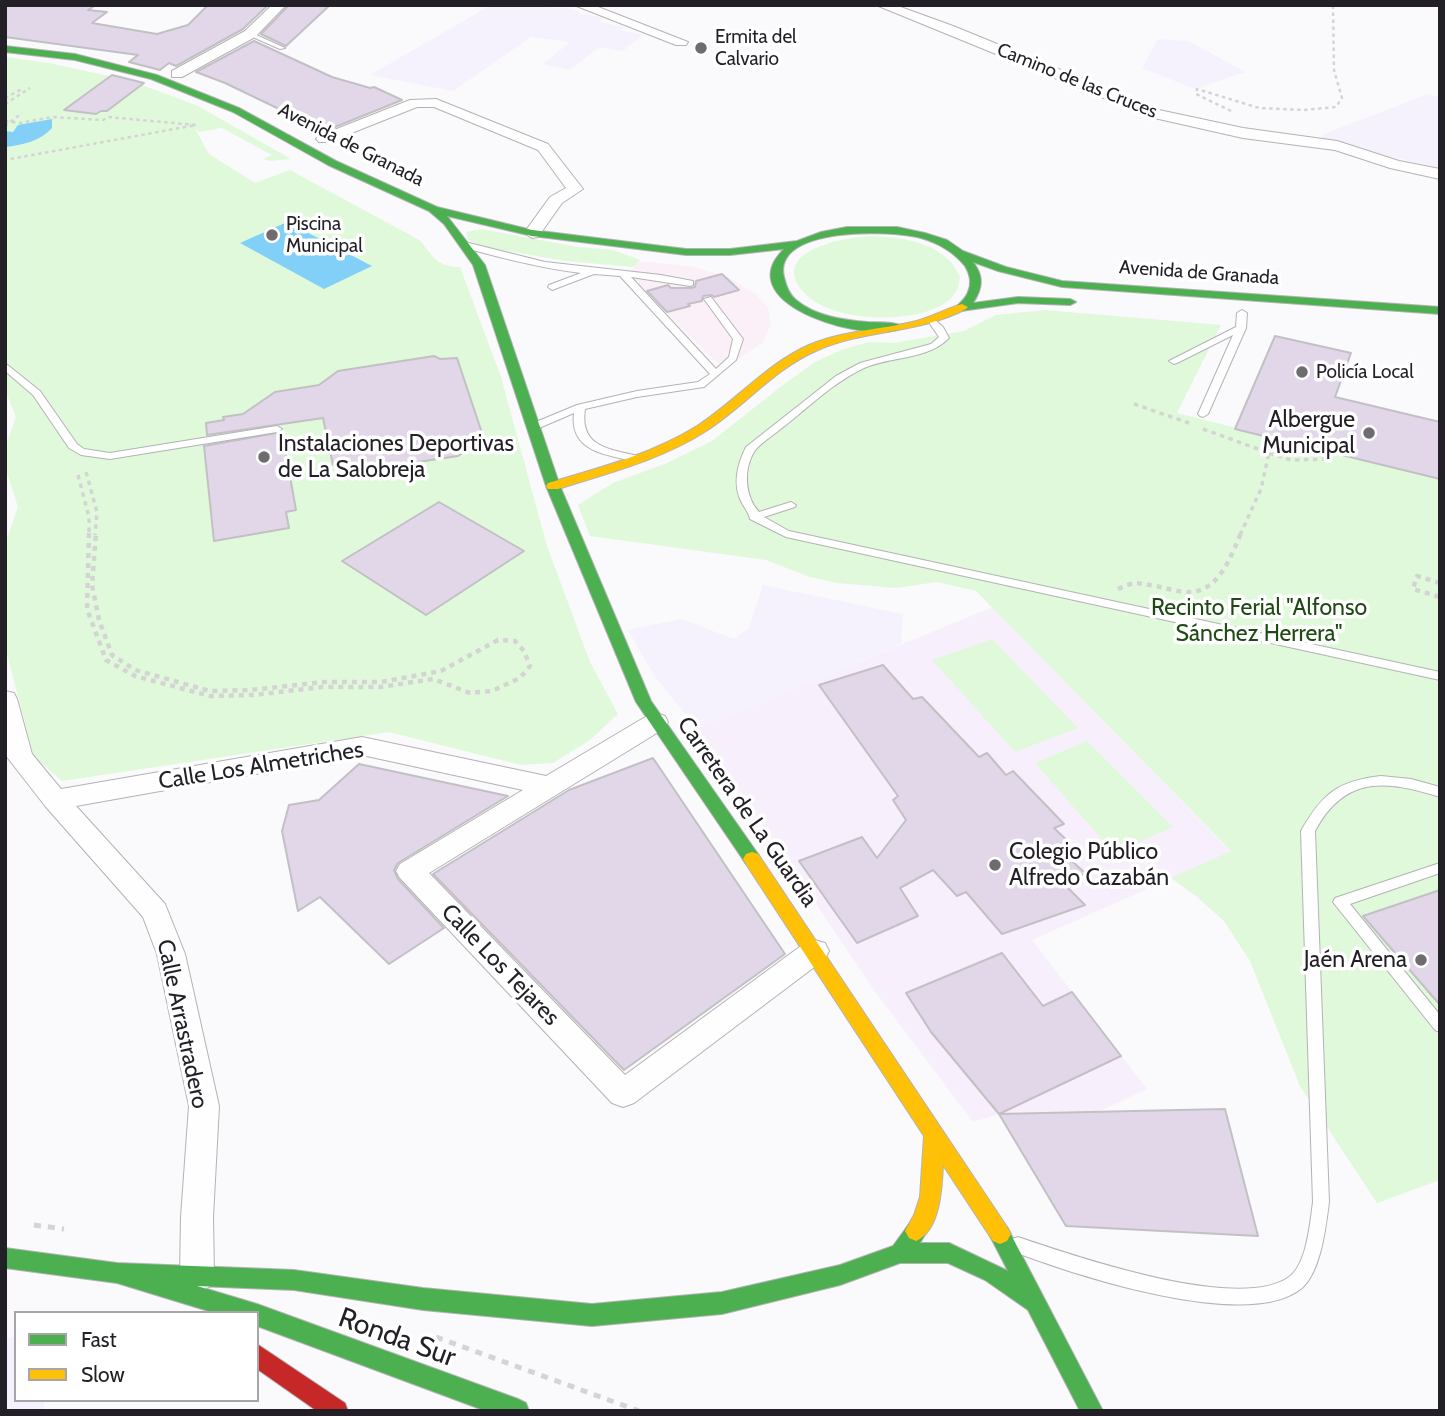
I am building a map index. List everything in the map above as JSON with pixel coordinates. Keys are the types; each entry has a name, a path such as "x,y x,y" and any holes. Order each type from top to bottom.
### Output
{"street":[{"path":"177,74 250,34 280,5"},
{"path":"580,5 681,42"},
{"name":"Camino de las Cruces","path":"882,5 948,29 1155,114 1243,133 1337,146 1396,166 1440,174"},
{"path":"643,45 658,34"},
{"name":"Avenida de Granada","path":"5,49 75,57 163,80 236,110 332,163 433,209 533,233 686,252 730,252 797,244 833,231 879,228 924,236 1002,269 1062,284 1440,311"},
{"path":"324,139 415,103 436,103 543,147 575,189 556,200 533,233"},
{"name":"Carretera de La Guardia","path":"433,209 448,222 479,265 553,486 644,702 816,951 1005,1241 1091,1408"},
{"path":"792,325 785,294 776,281 778,265 797,244"},
{"name":"Avenida de Granada","path":"686,252 737,267"},
{"path":"959,253 972,266 977,281 973,295 961,308"},
{"path":"761,277 828,320 862,327 897,327"},
{"path":"553,486 638,459 671,445 703,427 777,367 838,338 933,321 961,308 1018,300 1087,303"},
{"name":"Avenida de Granada","path":"1238,318 1440,326"},
{"path":"777,367 785,346"},
{"name":"Calle Arrastradero","path":"5,699 20,757 155,912 171,954 204,1106 197,1217 197,1276"},
{"name":"Calle Los Tejares","path":"656,722 410,871 623,1094 816,951"},
{"name":"Calle Los Almetriches","path":"55,800 362,746 548,786"},
{"path":"900,1253 924,1221 930,1188 934,1131"},
{"path":"5,1258 117,1273 294,1280 423,1299 592,1315 722,1303 840,1275 900,1253 949,1253 993,1273 1041,1308"},
{"path":"117,1273 174,1306"},
{"path":"117,1273 244,1311"},
{"name":"Ronda Sur","path":"259,1316 518,1411"},
{"path":"259,1356 337,1411"}],"lane":[{"path":"250,34 282,48"},
{"path":"462,244 516,260 594,271 656,275 690,283"},
{"path":"552,287 594,271"},
{"path":"622,272 716,374"},
{"path":"535,426 580,407 701,384 716,374 733,358 738,338 708,299"},
{"path":"1174,361 1238,318"},
{"path":"1203,414 1238,318"},
{"path":"933,321 944,338 934,346 863,365 839,378 750,449 742,465 739,485 754,517 786,534 1440,676"},
{"path":"5,366 37,393 73,446 81,452 110,456 277,429"},
{"path":"580,407 579,430 586,442 638,459"},
{"path":"754,517 791,505"},
{"path":"1005,1241 1103,1273 1224,1298 1270,1296 1295,1283 1308,1261 1317,1231 1321,1202 1308,831 1325,804 1349,786 1383,779 1415,783 1440,792"},
{"path":"1440,869 1340,902 1440,1026"}],"path":[{"path":"1242,117 1196,93 1197,89 1207,90 1248,106 1314,111 1336,107 1342,98 1335,70 1333,5"},
{"path":"5,98 24,87 30,88 5,104"},
{"path":"5,124 22,113"},
{"path":"5,160 197,125 108,117 103,120 52,117 20,123 10,122"},
{"path":"1134,404 1291,460 1333,459"},
{"path":"1199,427 1203,414"},
{"path":"1110,592 1133,582 1189,592 1215,581 1227,564 1261,489 1269,453"},
{"path":"78,475 89,517 87,609 106,660 135,676 210,696 254,695 322,687 381,687 433,679 470,694 492,691 520,678 530,666 524,651 515,641 498,640 440,671 381,681 324,682 251,690 210,691 135,670 111,654 99,620 92,585 97,512 86,472"},
{"path":"1440,583 1417,576 1413,590 1440,597"},
{"path":"431,1335 639,1411"}],"shaded area":[{"path":"491,5 566,8 580,11 579,14 603,17 598,22 624,27 621,30 643,35 623,51 599,47 570,70 543,64 570,42 531,37 453,91 370,75"},
{"path":"1158,39 1189,41 1245,72 1195,89 1142,68"},
{"path":"1428,94 1440,97 1440,168 1320,140 1324,134"},
{"path":"635,261 691,266 728,277 754,293 768,307 771,324 763,342 724,370 631,277"},
{"path":"763,585 903,614 901,644 697,728 655,677 628,630 682,619 734,639 749,628"},
{"name":"Colegio Público Alfredo Cazabán","path":"993,607 1231,852 1032,940 1147,1089 1096,1113 999,1114 973,1122 874,990 697,728"},
{"path":"14,1337 14,1402 45,1402 43,1411 5,1411 5,1338"}],"green space":[{"name":"Instalaciones Deportivas de La Salobreja","path":"5,57 49,63 131,81 198,106 291,159 263,159 272,155 222,128 199,132 195,129 209,154 255,183 290,170 421,241 433,257 442,263 460,267 501,377 547,546 590,662 618,714 590,740 553,763 521,765 389,732 62,781 34,757 5,647 5,544 18,507 5,467 5,448 16,417 5,390"},
{"path":"481,229 578,247 613,250 640,260 633,267 565,261 486,247 468,240 466,232"},
{"path":"871,236 910,240 935,249 954,266 960,277 955,294 947,302 931,310 899,317 880,317 843,313 826,307 811,299 800,288 794,275 796,264 805,255 831,243"},
{"name":"Recinto Ferial \"Alfonso Sánchez Herrera\"","path":"1045,310 1221,325 1177,413 1440,479 1440,1180 1377,1203 1300,1086 1250,961 1224,921 1171,878 1231,851 976,591 937,582 896,588 837,583 810,577 766,560 590,536 578,505 613,483 667,463 712,441 815,362 841,350 869,342 893,343 964,331 996,315"},
{"path":"992,639 1078,728 1015,752 932,660"},
{"path":"1087,741 1173,827 1114,853 1035,763"}],"water":[{"path":"52,119 52,128 37,139 5,147 5,131 13,132 18,125"},
{"path":"287,222 372,266 324,289 240,243"}],"building":[{"path":"5,5 96,5 88,10 107,12 92,23 157,34 188,25 208,5 268,5 243,29 176,66 169,63 160,70 129,62 138,55 5,37"},
{"path":"289,5 330,5 286,46 261,34"},
{"path":"254,41 332,77 374,87 402,100 325,131 196,72"},
{"path":"112,75 144,83 107,111 96,114 64,110"},
{"path":"722,274 739,290 714,297 703,296 702,301 667,312 647,291 668,285 671,288 691,288 695,287 696,281"},
{"path":"1275,336 1351,353 1335,397 1440,422 1440,479 1235,429"},
{"path":"434,356 440,359 457,358 484,439 458,456 359,471 341,464 333,465 323,418 207,435 206,423 243,414 275,392 319,385 338,371"},
{"path":"282,432 296,510 286,512 289,528 214,541 204,446"},
{"path":"439,502 524,551 426,615 342,561"},
{"path":"883,665 913,699 922,697 979,757 987,753 1006,775 1013,771 1064,824 1054,828 1076,849 1063,853 1085,873 1066,886 1085,905 1002,934 966,892 957,896 933,870 900,888 918,916 857,943 799,861 862,837 877,858 906,820 893,800 898,796 819,685"},
{"path":"653,758 785,954 624,1070 433,874 569,790"},
{"path":"359,764 508,796 398,863 394,870 398,879 444,928 389,964 320,897 298,911 282,831 289,805 319,800"},
{"name":"Jaén Arena","path":"1440,890 1440,1005 1363,916"},
{"path":"1002,953 1043,1006 1072,992 1121,1056 999,1114 931,1032 906,993"},
{"path":"1225,1109 1258,1236 1066,1226 999,1114"}],"traffic: fast":[{"path":"5,49 75,57 154,77 236,110 332,163 433,209 532,233 686,252 730,252 797,244"},
{"path":"433,209 448,222 479,265 553,486 644,702 752,859"},
{"path":"897,327 844,323 806,312 792,302 781,289 777,273 780,262 796,245 825,234 872,229 922,235 944,243 961,254 973,270 975,290 962,307"},
{"path":"959,253 1002,269 1062,284 1440,311"},
{"path":"961,308 1018,300 1070,302"},
{"path":"117,1273 294,1280 423,1299 592,1315 722,1303 840,1275 900,1253 916,1231"},
{"path":"1000,1234 1092,1411"},
{"path":"900,1253 949,1253 993,1273 1034,1302"},
{"path":"5,1258 117,1273 244,1311"},
{"path":"259,1316 518,1411"}],"traffic: slow":[{"path":"553,486 629,462 684,438 716,418 783,364 814,347 851,336 927,322 962,307"},
{"path":"752,859 1000,1234"},
{"path":"916,1231 930,1197 934,1131"}],"traffic: jam":[{"path":"259,1356 337,1411"}],"place":[{"name":"Ermita del Calvario","path":"701,48"},
{"name":"Piscina Municipal","path":"272,235"},
{"name":"Policía Local","path":"1302,372"},
{"name":"Albergue Municipal","path":"1369,433"},
{"name":"Instalaciones Deportivas de La Salobreja","path":"264,457"},
{"name":"Colegio Público Alfredo Cazabán","path":"995,865"},
{"name":"Jaén Arena","path":"1421,960"}]}
